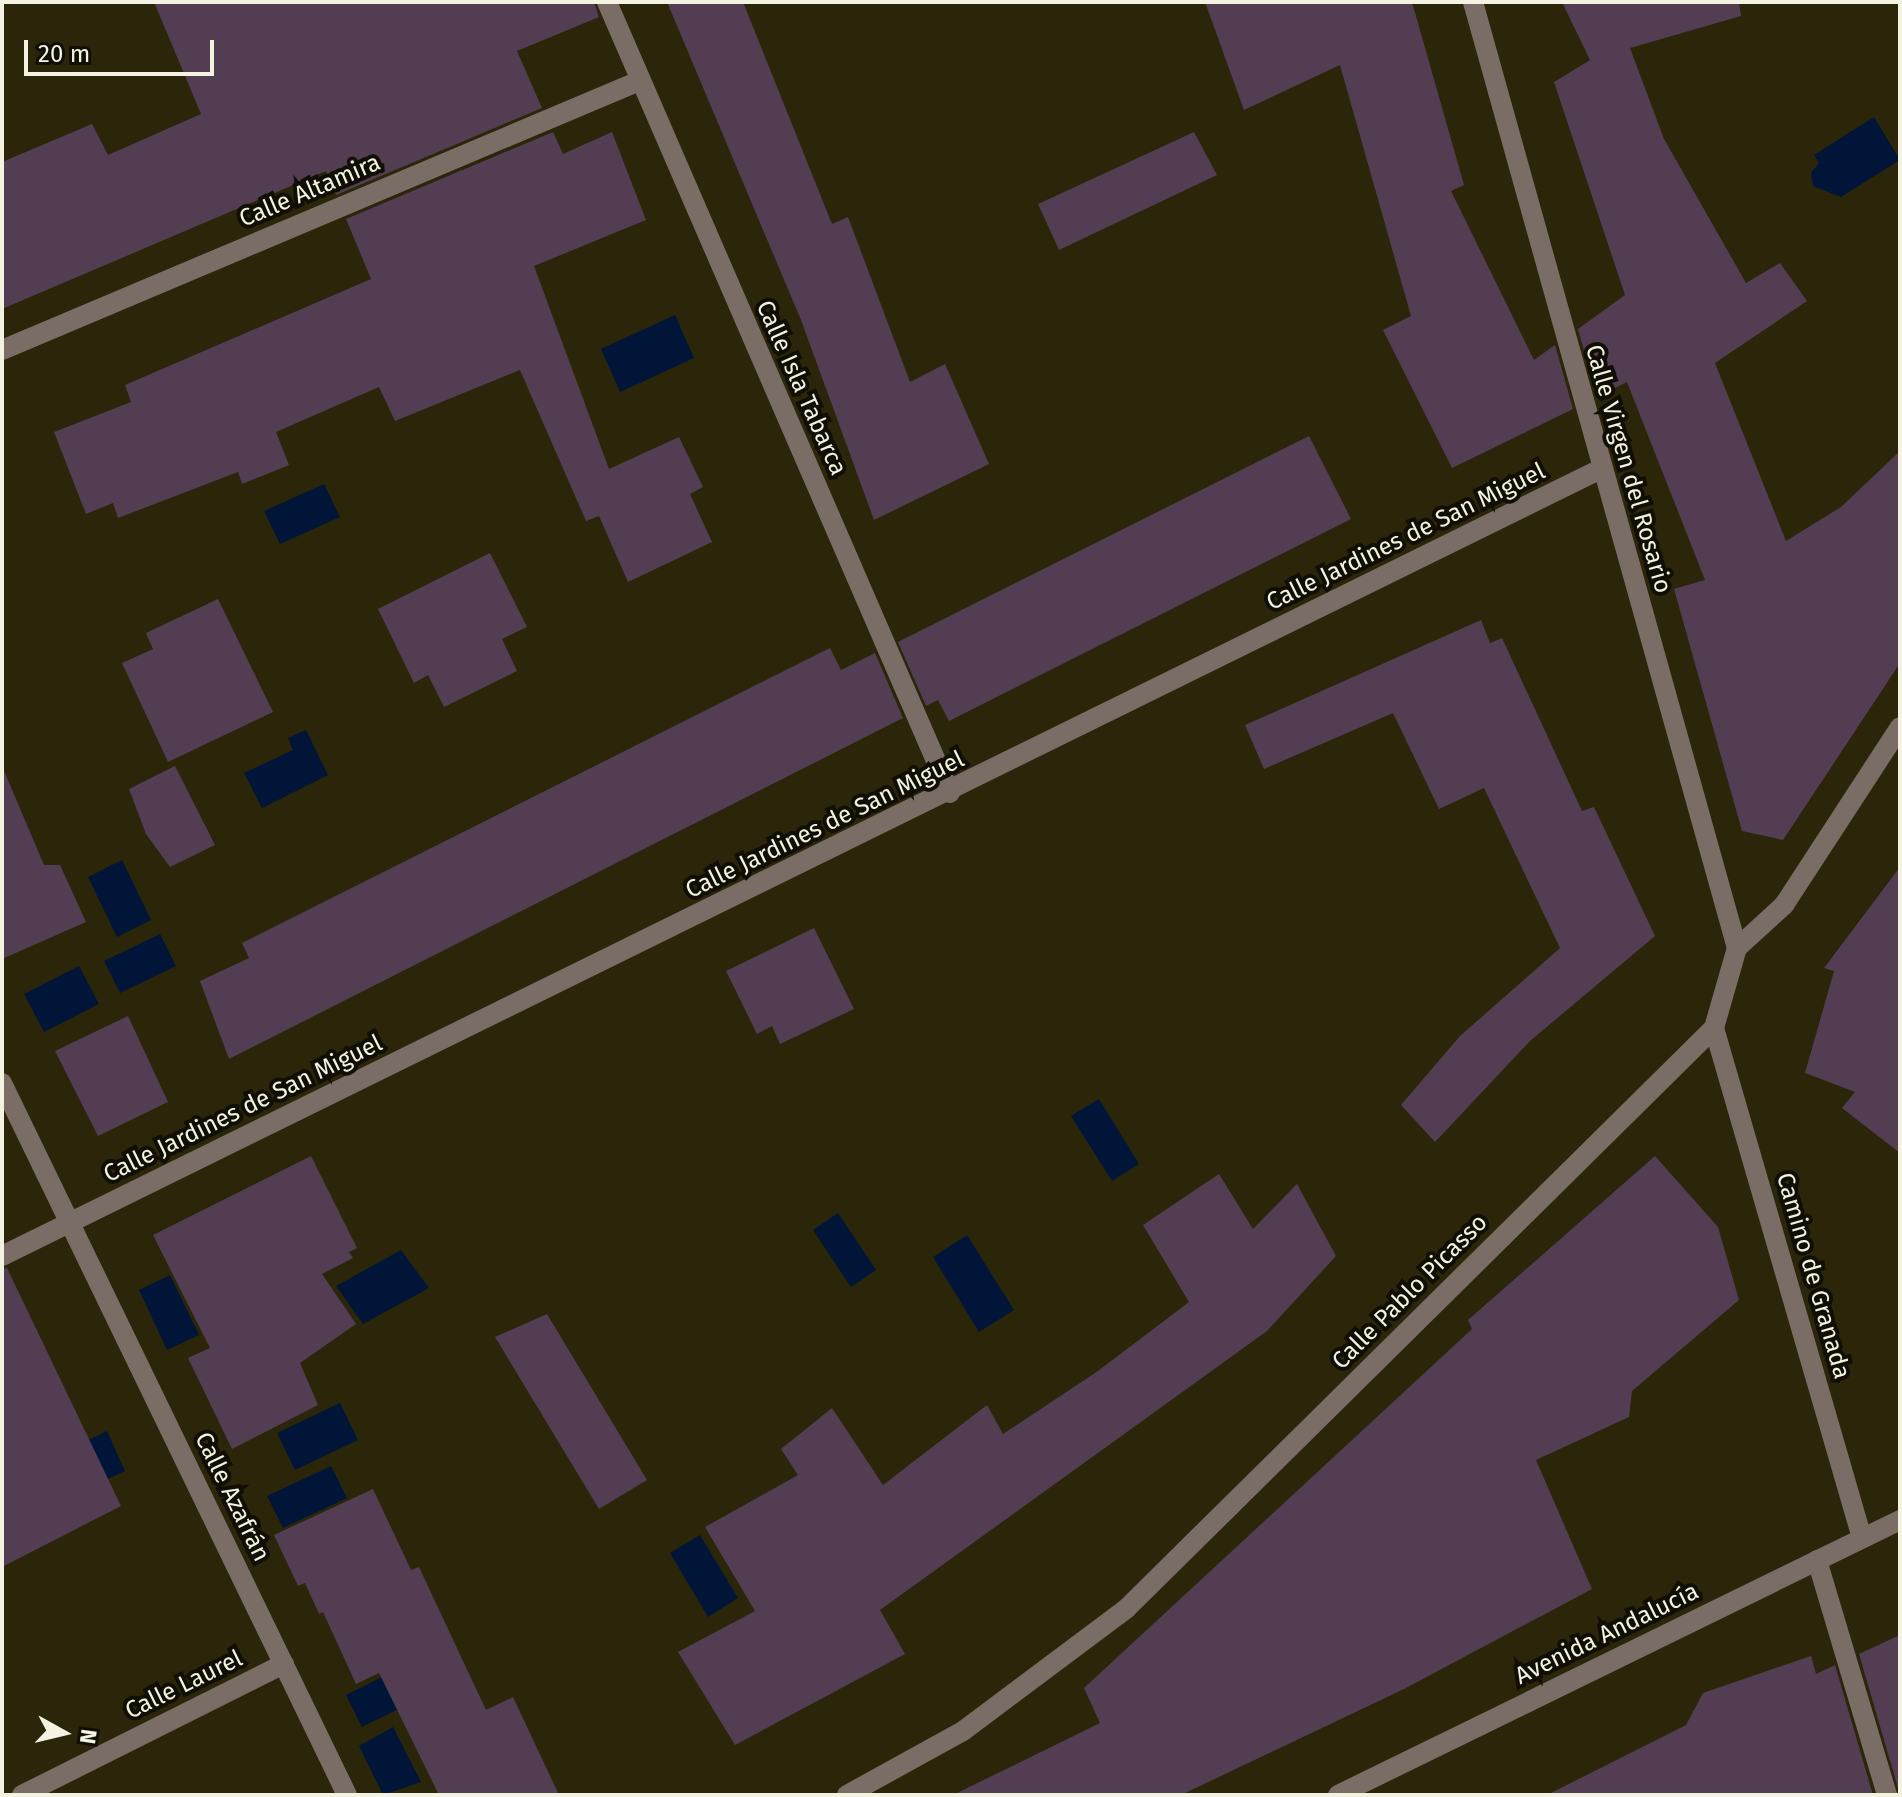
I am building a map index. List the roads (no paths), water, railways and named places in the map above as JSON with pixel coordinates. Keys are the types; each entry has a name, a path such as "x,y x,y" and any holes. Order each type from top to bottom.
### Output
{"street":[{"name":"Calle Isla Tabarca","path":"607,2 950,793"},
{"name":"Calle Virgen del Rosario","path":"1473,2 1737,948"},
{"name":"Calle Altamira","path":"2,350 639,81"},
{"name":"Calle Jardines de San Miguel","path":"2,1256 950,793 1601,469"},
{"path":"1737,948 1784,905 1900,727"},
{"name":"Calle Pablo Picasso","path":"847,1795 963,1731 1126,1609 1714,1028 1737,948"},
{"name":"Camino de Granada","path":"1714,1028 1862,1538"},
{"name":"Calle Azafrán","path":"2,1083 347,1795"},
{"name":"Avenida Andalucía","path":"1338,1795 1900,1520"},
{"path":"1817,1560 1887,1795"},
{"name":"Calle Laurel","path":"22,1795 284,1664"}],"water":[{"path":"1874,117 1900,160 1841,197 1813,186 1811,173 1819,163 1814,155"},
{"path":"675,315 694,358 620,392 601,349"},
{"path":"324,484 340,517 280,544 264,511"},
{"path":"306,730 328,775 262,808 244,773 293,750 288,738"},
{"path":"122,860 151,920 117,937 88,877"},
{"path":"160,934 176,966 120,993 104,961"},
{"path":"79,966 99,1004 44,1032 24,994"},
{"path":"1099,1099 1139,1164 1112,1181 1071,1116"},
{"path":"838,1213 876,1270 851,1287 813,1230"},
{"path":"967,1235 1014,1310 979,1332 933,1257"},
{"path":"401,1250 429,1288 363,1324 336,1286"},
{"path":"170,1275 199,1335 167,1350 139,1290"},
{"path":"340,1403 358,1440 295,1470 277,1433"},
{"path":"107,1431 125,1471 64,1499 47,1460"},
{"path":"331,1466 347,1498 283,1528 267,1496"},
{"path":"700,1535 738,1598 708,1617 670,1553"},
{"path":"402,1667 419,1699 362,1727 346,1695"},
{"path":"393,1727 421,1782 383,1795 359,1746"}]}
